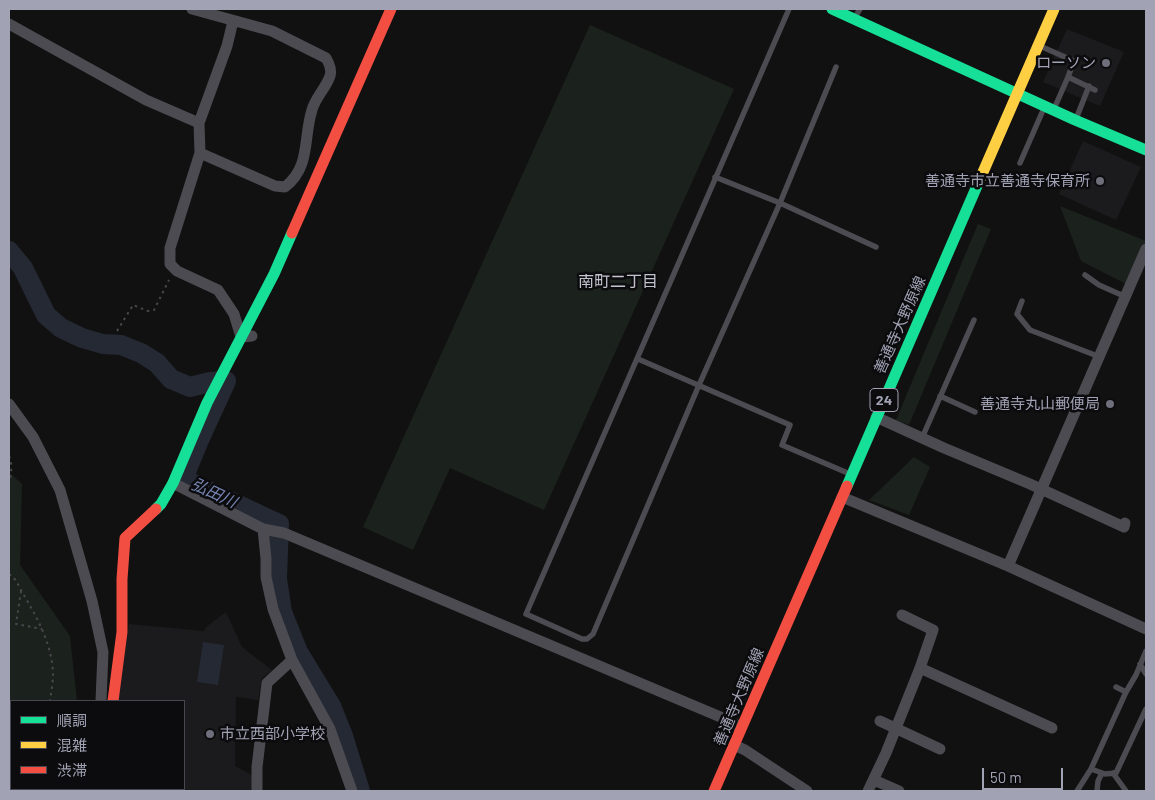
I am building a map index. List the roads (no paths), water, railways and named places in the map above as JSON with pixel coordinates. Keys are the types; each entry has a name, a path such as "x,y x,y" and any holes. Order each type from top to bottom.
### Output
{"street":[{"path":"192,9 272,32 326,58 330,66 331,75 312,109 303,161 295,179 285,188 275,186 200,154"},
{"path":"113,700 122,632 122,578 125,538 161,504 173,483 194,431 246,336 391,9"},
{"path":"832,9 857,14 1049,108 1146,150"},
{"name":"善通寺大野原線","path":"714,791 1054,9"},
{"path":"233,21 227,46 199,123 200,154 170,248 170,264 175,269 218,290 246,336"},
{"path":"9,24 146,100 199,123"},
{"path":"1008,566 1146,249"},
{"path":"9,404 33,437 60,490 92,601 103,652 101,700"},
{"path":"876,418 1030,484 1124,527 1125,523"},
{"path":"173,483 266,530 284,533 730,721 741,728"},
{"path":"842,497 1008,566 1144,628 1146,616"},
{"path":"266,530 266,578 273,609 292,660 330,729 352,791"},
{"path":"868,791 896,729 933,630 902,615"},
{"path":"257,791 257,767 267,683 292,660"},
{"path":"920,668 1052,728"},
{"path":"880,721 940,749"},
{"path":"734,745 745,750 807,791"},
{"path":"874,780 899,791"}],"lane":[{"path":"789,9 526,614 582,639 587,639 593,634 699,385 780,203 836,67"},
{"path":"1020,163 1068,77 1074,61 1038,46"},
{"path":"1068,77 1095,90"},
{"path":"1075,120 1089,86"},
{"path":"715,177 780,203 876,247"},
{"path":"1084,275 1099,285 1126,297"},
{"path":"1022,301 1017,314 1030,330 1100,357"},
{"path":"922,438 974,320"},
{"path":"638,359 790,425 782,445 851,475"},
{"path":"940,396 975,412"},
{"path":"1077,791 1091,769 1146,651"},
{"path":"1140,664 1146,674"},
{"path":"1116,687 1126,692"},
{"path":"1091,769 1102,773 1116,773 1146,709"},
{"path":"1098,791 1098,781 1102,773"},
{"path":"1113,773 1126,791"}],"waterway":[{"name":"弘田川","path":"9,251 23,268 46,315 61,328 82,338 103,344 121,345 141,353 157,363 171,379 190,387 210,382 226,381 183,479 279,524 277,579 282,612 298,652 331,706 343,736 360,791"}],"place":[{"name":"ローソン","path":"1106,63"},
{"name":"善通寺市立善通寺保育所","path":"1100,181"},
{"name":"善通寺丸山郵便局","path":"1110,404"},
{"name":"市立西部小学校","path":"210,734"}],"district":[{"name":"南町二丁目","path":"618,282"}]}
